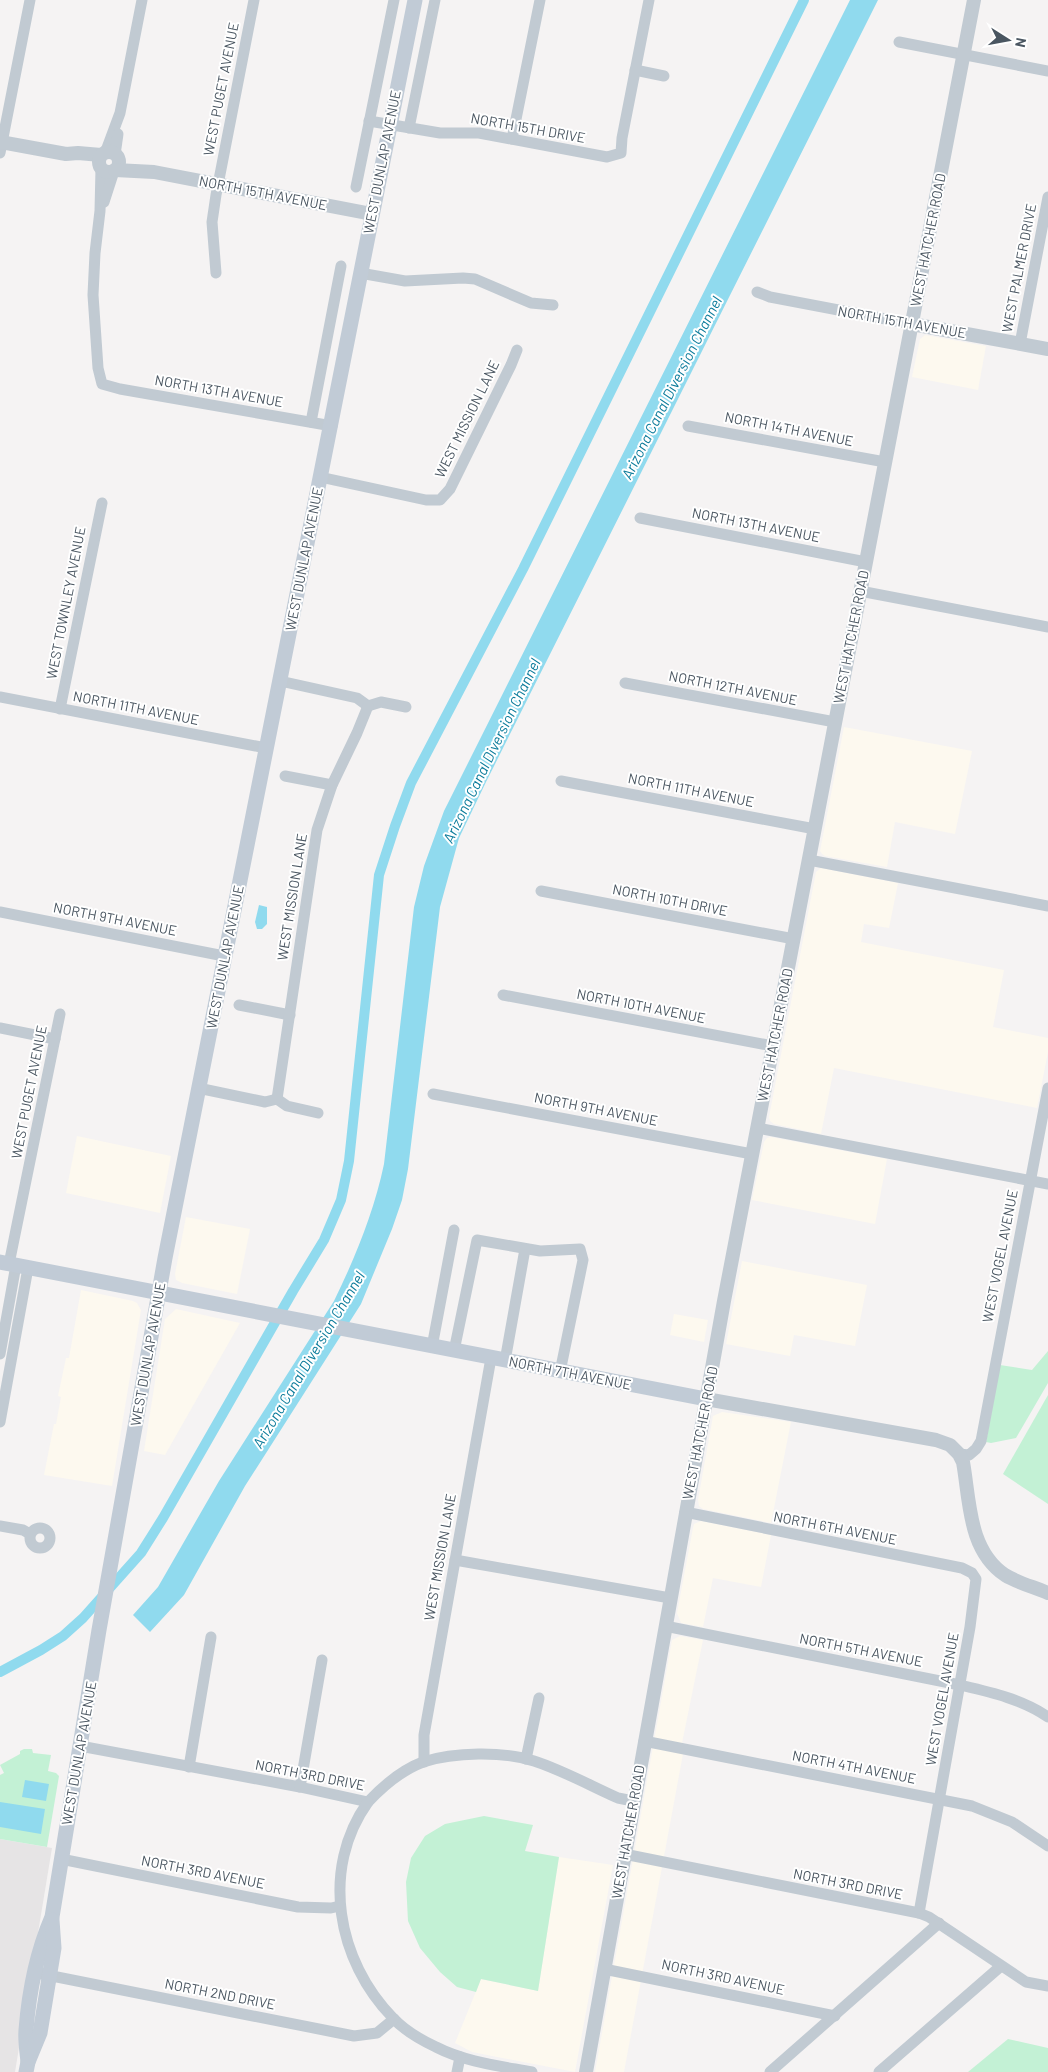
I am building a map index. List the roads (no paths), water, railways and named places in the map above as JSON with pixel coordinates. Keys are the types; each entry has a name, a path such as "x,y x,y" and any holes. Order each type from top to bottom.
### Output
{"main road":[{"name":"WEST DUNLAP AVENUE","path":"27,2067 40,2033 43,1974 54,1948 52,1916 61,1859 99,1630 159,1292 224,956 320,477 332,426 360,273 415,0"},
{"name":"NORTH 7TH AVENUE","path":"13,1265 706,1399"}],"street":[{"path":"1,146 30,0"},
{"path":"108,162 107,148 120,113 142,0"},
{"name":"WEST PUGET AVENUE","path":"216,273 212,222 217,184 254,0"},
{"name":"WEST DUNLAP AVENUE","path":"356,187 394,0"},
{"name":"WEST DUNLAP AVENUE","path":"409,128 435,0"},
{"path":"512,139 540,0"},
{"path":"649,0 635,70 664,76"},
{"name":"WEST HATCHER ROAD","path":"586,2072 706,1399 974,0"},
{"path":"900,42 1048,71"},
{"name":"NORTH 15TH DRIVE","path":"370,121 440,133 470,132 607,157 621,153 635,70"},
{"name":"NORTH 15TH AVENUE","path":"1,146 66,154 78,153 154,172 372,214"},
{"name":"NORTH 13TH AVENUE","path":"108,162 95,253 94,295 98,368 102,384 120,389 332,426"},
{"name":"WEST PALMER DRIVE","path":"1020,344 1048,197"},
{"path":"311,422 341,266"},
{"path":"360,273 405,281 476,279 531,303 553,305"},
{"name":"NORTH 15TH AVENUE","path":"757,292 770,297 1048,349"},
{"name":"WEST MISSION LANE","path":"320,477 426,500 440,500 450,489 511,365 516,350"},
{"name":"NORTH 14TH AVENUE","path":"688,426 885,462"},
{"name":"WEST TOWNLEY AVENUE","path":"60,710 102,503"},
{"name":"NORTH 13TH AVENUE","path":"640,518 866,562"},
{"path":"860,591 1048,627"},
{"path":"280,682 357,698 368,706 381,702 406,707"},
{"name":"NORTH 12TH AVENUE","path":"625,683 835,722"},
{"name":"NORTH 11TH AVENUE","path":"0,698 266,748"},
{"name":"WEST MISSION LANE","path":"277,1099 314,847 323,809 332,785 368,706"},
{"path":"286,776 332,785"},
{"name":"NORTH 11TH AVENUE","path":"561,781 815,829"},
{"path":"809,860 1048,906"},
{"name":"NORTH 10TH DRIVE","path":"541,891 794,939"},
{"name":"NORTH 9TH AVENUE","path":"0,912 224,956"},
{"name":"NORTH 10TH AVENUE","path":"503,995 773,1046"},
{"path":"240,1005 290,1015"},
{"name":"WEST PUGET AVENUE","path":"0,1354 13,1265 60,1014"},
{"path":"0,1028 55,1039"},
{"path":"198,1088 265,1102 277,1099 287,1106 318,1113"},
{"name":"WEST VOGEL AVENUE","path":"959,1454 983,1430 1048,1088"},
{"name":"NORTH 9TH AVENUE","path":"433,1094 752,1154"},
{"path":"757,1128 1048,1184"},
{"path":"432,1347 454,1230"},
{"path":"454,1351 477,1240 540,1251 580,1249 583,1260 560,1372"},
{"name":"WEST MISSION LANE","path":"424,1762 424,1735 456,1560 498,1360 525,1249"},
{"name":"WEST PUGET AVENUE","path":"0,1422 13,1265"},
{"name":"NORTH 7TH AVENUE","path":"706,1399 936,1440 950,1445 959,1454"},
{"path":"959,1454 963,1462 973,1526 980,1546 988,1559 998,1569 1015,1580 1048,1593"},
{"name":"NORTH 6TH AVENUE","path":"685,1512 962,1568 972,1573 976,1578"},
{"path":"0,1526 24,1530 30,1534"},
{"path":"456,1560 670,1598"},
{"name":"WEST VOGEL AVENUE","path":"919,1913 976,1592 976,1578"},
{"name":"NORTH 5TH AVENUE","path":"665,1626 960,1685 1021,1702 1048,1717"},
{"path":"189,1767 212,1637"},
{"path":"300,1788 322,1660"},
{"path":"526,1759 539,1698"},
{"name":"NORTH 4TH AVENUE","path":"644,1741 972,1806 994,1813 1012,1822 1048,1846"},
{"name":"NORTH 3RD DRIVE","path":"80,1746 368,1802 395,1778 424,1762 471,1755 502,1756 526,1759 618,1798 634,1801"},
{"path":"368,1802 352,1829 345,1848 340,1871 340,1906 348,1943 359,1970 374,1996 394,2019 416,2036 437,2048 460,2057 532,2072"},
{"name":"NORTH 3RD DRIVE","path":"624,1854 919,1913 939,1923 1026,1982 1048,1986"},
{"name":"NORTH 3RD AVENUE","path":"61,1859 298,1907 331,1908 340,1906"},
{"path":"770,2072 836,2016 939,1923"},
{"path":"880,2072 1001,1966"},
{"name":"NORTH 3RD AVENUE","path":"604,1969 836,2016"},
{"name":"NORTH 2ND DRIVE","path":"43,1974 354,2036 377,2032 394,2019"},
{"path":"457,2072 460,2057"}],"water":[{"name":"Arizona Canal Diversion Channel","path":"850,0 878,0 459,838 440,907 408,1169 402,1200 361,1304 245,1486 184,1595 150,1632 133,1615 158,1587 219,1481 334,1301 369,1217 384,1164 414,907 424,866 444,811"},
{"path":"259,905 267,907 267,924 262,929 257,929 255,922"},
{"path":"25,1780 49,1784 46,1801 22,1797"},
{"path":"0,1802 45,1809 41,1834 0,1827"}],"waterway":[{"path":"0,1672 63,1636 83,1618 141,1553 324,1240 341,1200 349,1161 379,875 411,783 523,569 804,0"}]}
